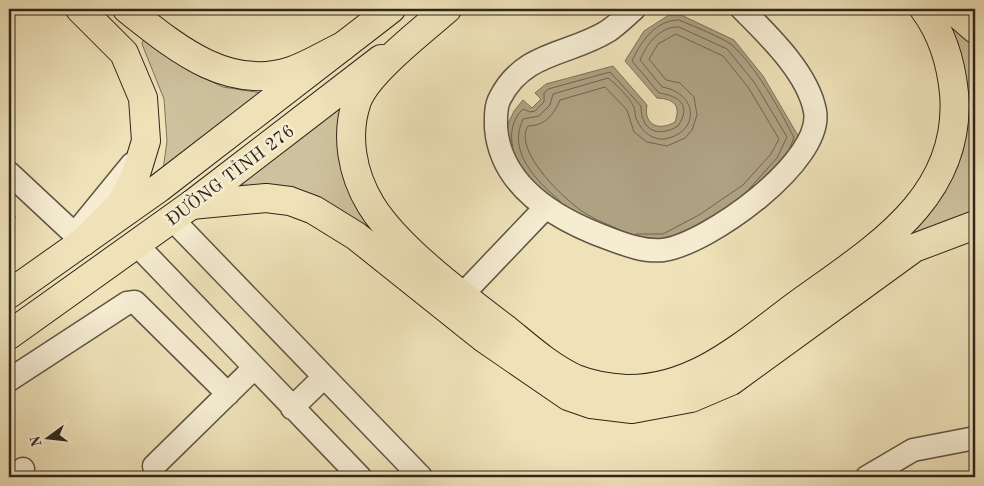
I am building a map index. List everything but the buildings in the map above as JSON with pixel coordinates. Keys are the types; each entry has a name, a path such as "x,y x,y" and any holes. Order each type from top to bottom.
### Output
{"main road":[{"path":"79,238 120,205 135,177 146,141 143,98 124,53 80,9"},
{"path":"127,9 193,58 226,72 257,77 292,71 343,46"},
{"name":"ĐƯỜNG TỈNH 276","path":"9,294 79,238 159,188 391,9"},
{"path":"446,9 373,76 357,102 351,145 361,184 382,222 396,238 462,295 556,368 578,380 597,385 624,388 661,385 684,380 715,366 866,254 904,222 920,205 938,178 946,159 954,122 954,86 950,66 941,37 924,9"},
{"name":"ĐƯỜNG TỈNH 276","path":"9,336 181,213 446,9"},
{"path":"952,9 975,29"},
{"path":"159,188 181,213 266,198 290,201 314,210 356,236 484,339 568,396 591,404 632,409 691,398 730,381 914,248 975,225"}],"street":[{"path":"9,173 79,238 138,154 140,122 132,89 114,57 67,9"},
{"path":"634,9 608,31 585,42 546,55 518,74 499,99 496,117 497,140 506,164 529,194 545,208 580,228 630,245 661,250 686,244 710,233 756,201 809,142 815,128 815,111 807,86 778,48 742,9"},
{"path":"462,295 545,208"},
{"path":"181,213 324,377 421,477"},
{"path":"136,245 360,477"},
{"path":"9,380 126,303 135,302 228,394"},
{"path":"154,466 254,368"},
{"path":"292,408 324,377"},
{"path":"867,477 913,450 975,438"}],"shaded area":[{"path":"939,14 975,45 975,212 905,237 945,183"},
{"path":"150,34 187,70 223,87 268,94 162,177 167,141 164,99 142,44 144,37"},
{"path":"352,86 346,111 395,253 282,188 242,185 218,189"}],"water":[{"path":"669,15 681,15 734,40 763,76 800,139 787,165 667,253 576,230 512,162 507,126 514,111 523,100 532,108 541,99 535,93 546,84 613,66 647,105 646,112 650,122 654,125 664,126 675,122 677,111 675,104 668,100 657,98 625,61 644,31"}],"waterway":[{"path":"9,214 13,217"}]}
